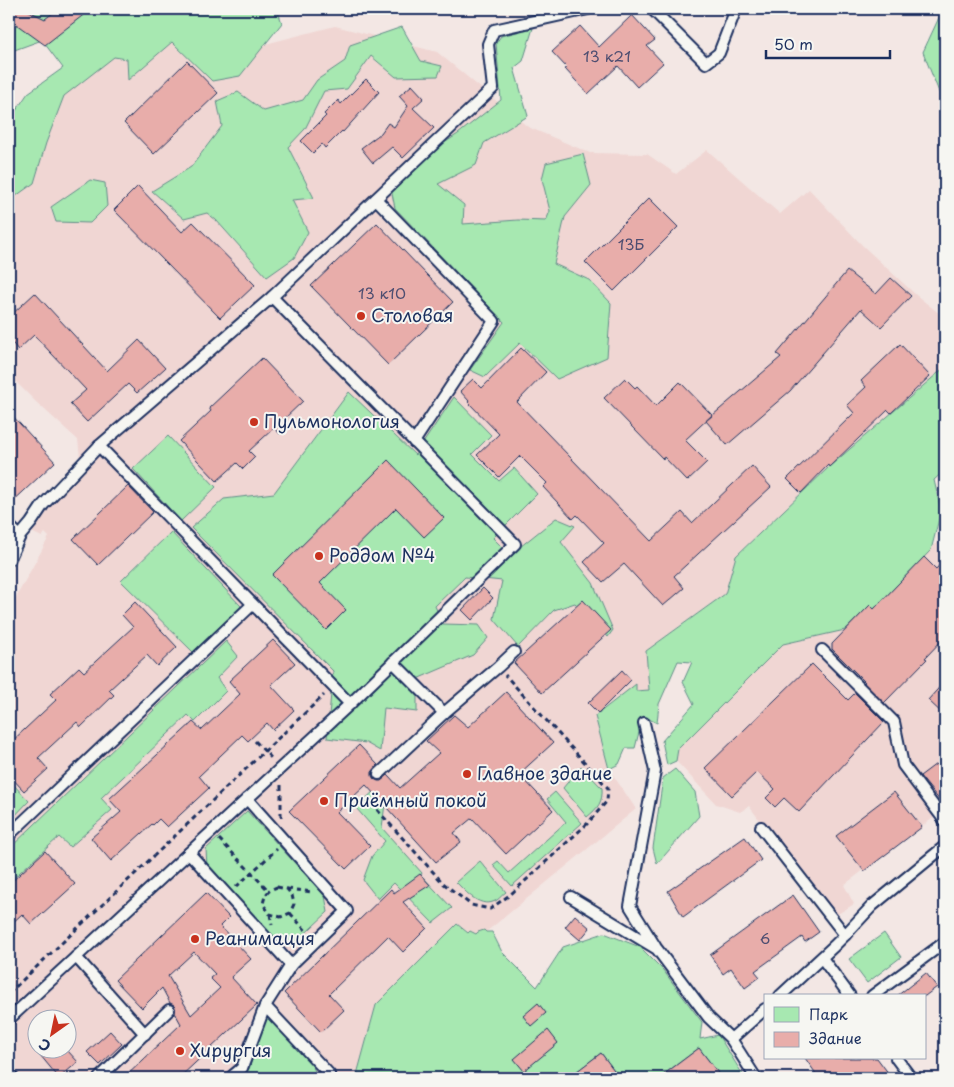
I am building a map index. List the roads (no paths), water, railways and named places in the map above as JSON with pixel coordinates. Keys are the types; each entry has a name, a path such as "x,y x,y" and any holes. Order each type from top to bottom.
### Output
{"lane":[{"path":"9,560 20,536 43,505 99,446 272,297 493,88 488,44 494,30 588,9"},
{"path":"652,9 706,62 719,53 736,9"},
{"path":"376,199 494,321 414,442"},
{"path":"9,1019 350,704 515,544 272,297"},
{"path":"99,446 350,704"},
{"path":"9,526 20,536"},
{"path":"9,835 252,605"},
{"path":"822,650 894,722 903,766 945,821"},
{"path":"379,774 444,713 514,652"},
{"path":"393,662 444,713"},
{"path":"644,723 655,771 630,906 657,949 709,1018 731,1039 756,1078"},
{"path":"230,1078 242,1068 265,1006 291,965 347,911 247,799"},
{"path":"761,827 845,935"},
{"path":"782,994 822,958 872,906 945,846"},
{"path":"189,852 291,965"},
{"path":"572,897 657,949"},
{"path":"875,994 945,942"},
{"path":"76,957 144,1034"},
{"path":"822,958 849,994"},
{"path":"265,1006 328,1074 327,1078"},
{"path":"99,1078 169,1010"},
{"path":"731,1039 764,1010"},
{"path":"898,1060 911,1078"},
{"path":"9,1074 13,1078"}],"place":[{"name":"Столовая","path":"361,316"},
{"name":"Пульмонология","path":"254,422"},
{"name":"Роддом №4","path":"319,556"},
{"name":"Главное здание","path":"467,774"},
{"name":"Приёмный покой","path":"324,801"},
{"name":"Реанимация","path":"195,939"},
{"name":"Хирургия","path":"180,1051"}]}
